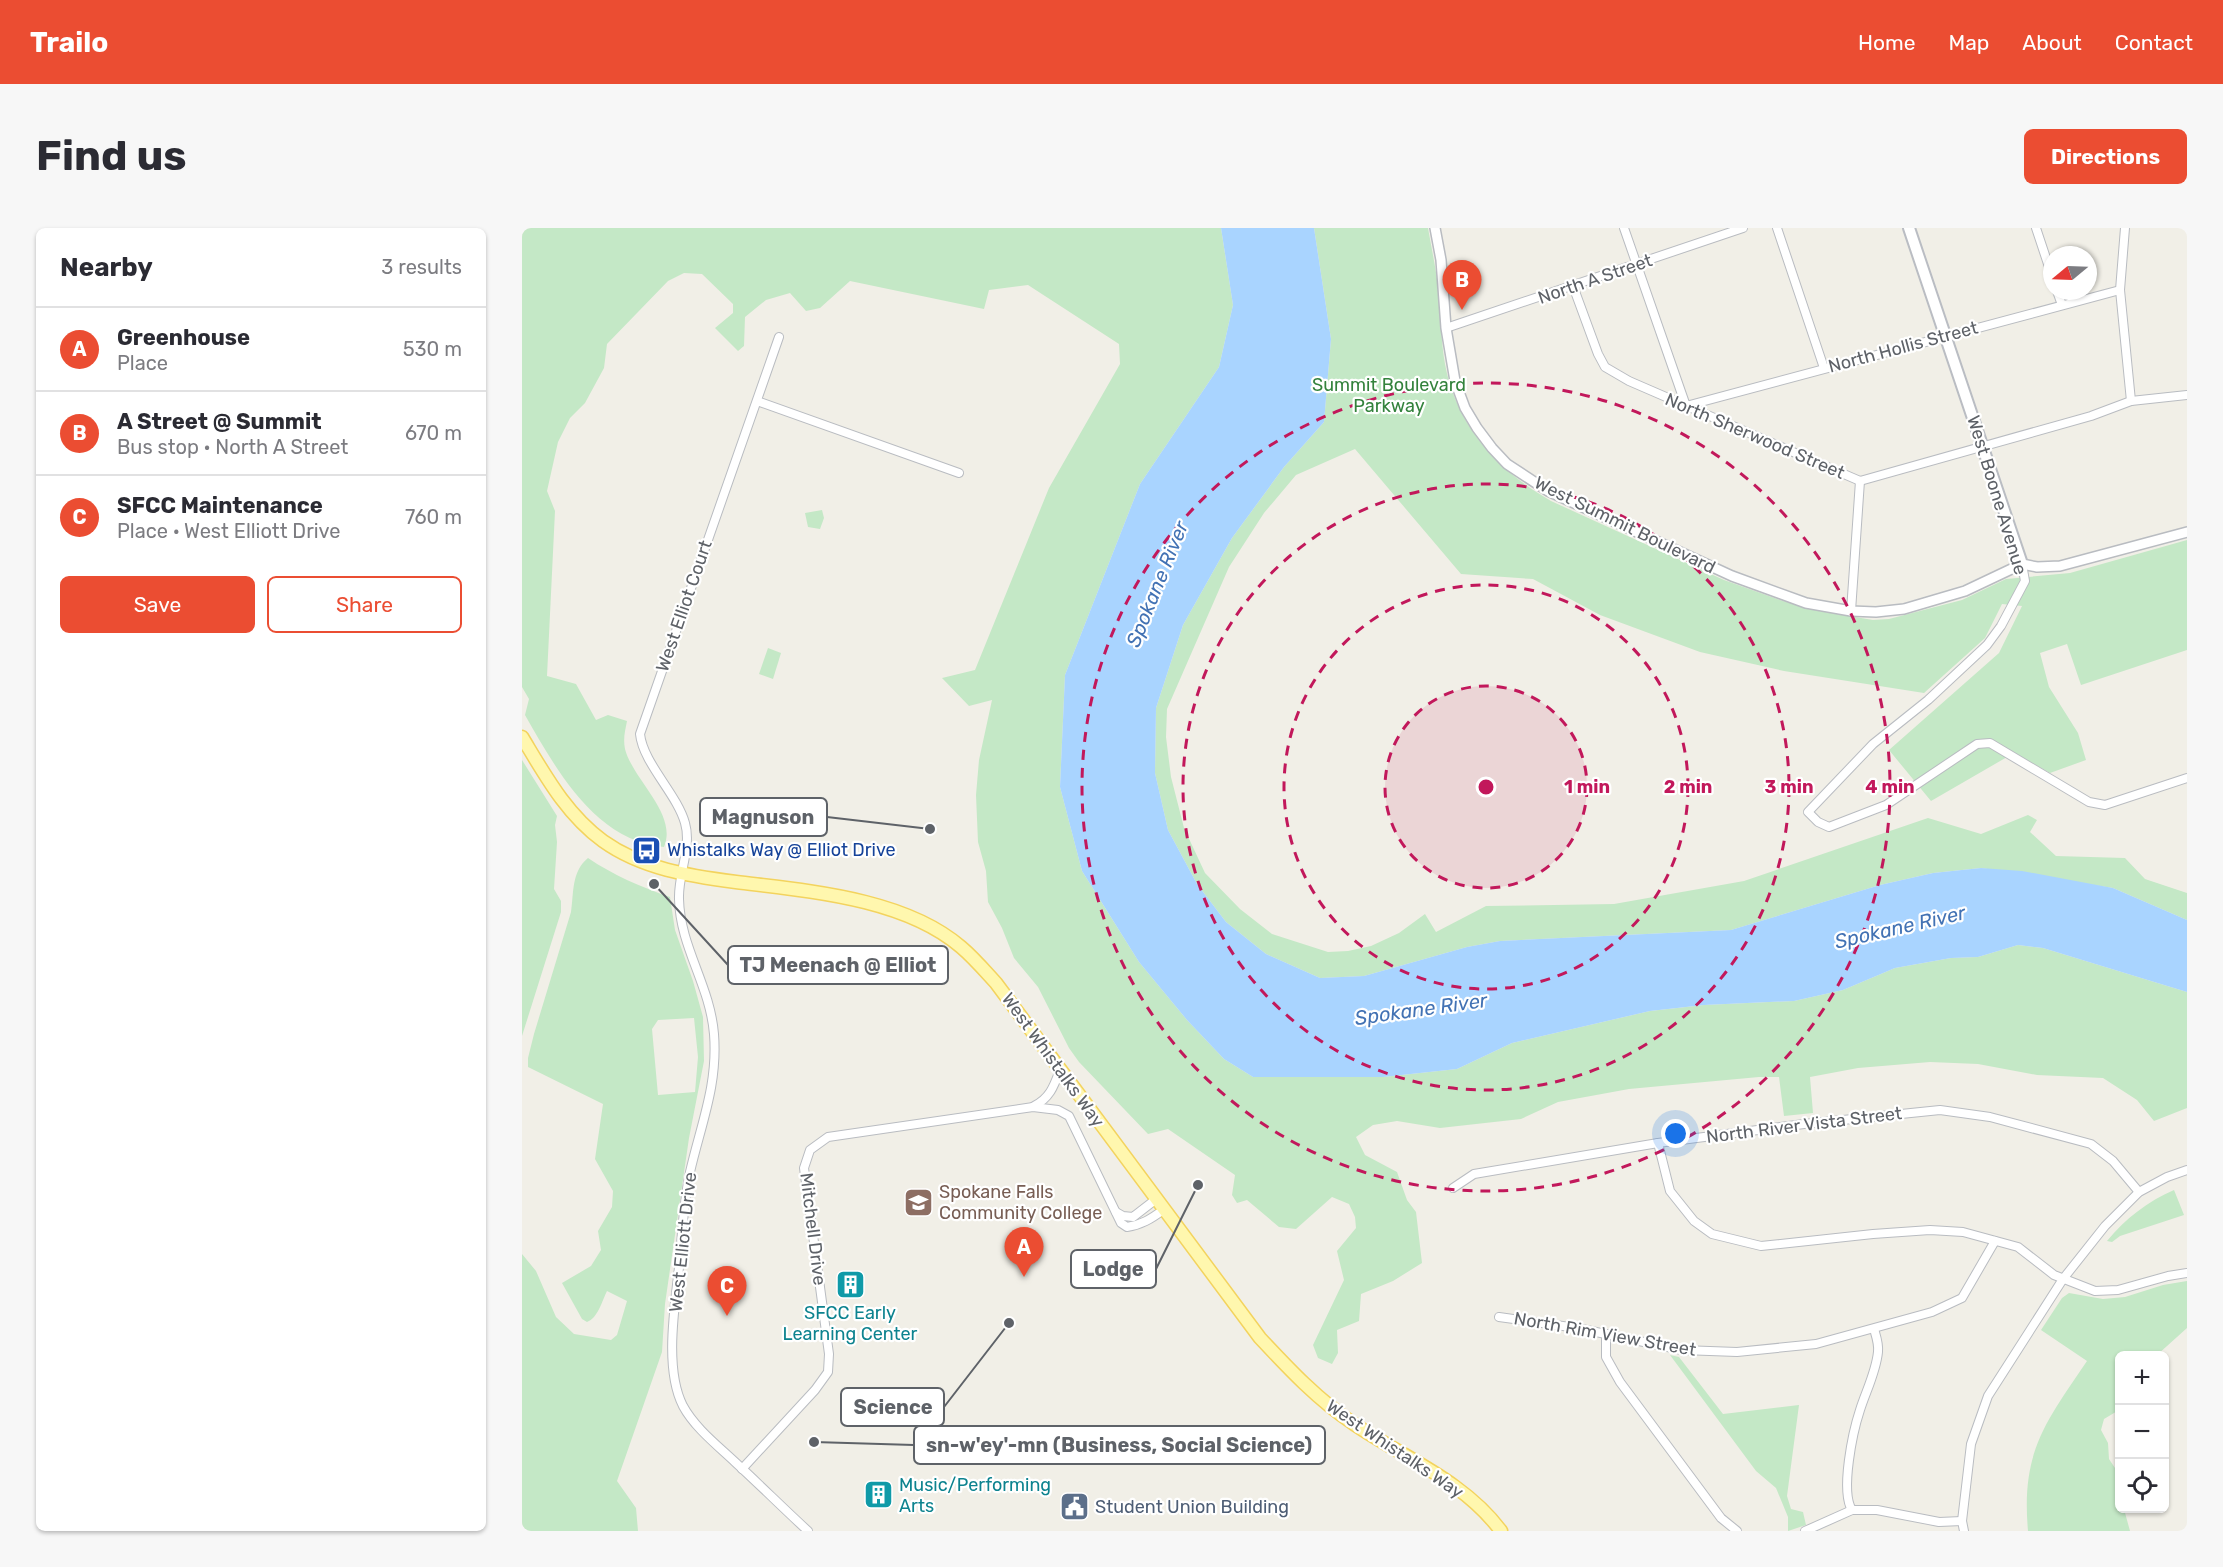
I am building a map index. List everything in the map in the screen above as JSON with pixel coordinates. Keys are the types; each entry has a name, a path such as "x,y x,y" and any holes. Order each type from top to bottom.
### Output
{"main road":[{"name":"West Boone Avenue","path":"1909,228 2022,564"},
{"name":"West Whistalks Way","path":"522,737 574,815 611,847 631,857 655,867 681,873 841,897 902,914 932,928 961,947 996,983 1260,1338 1310,1391 1354,1424 1462,1491 1501,1531"}],"street":[{"name":"West Summit Boulevard","path":"1435,228 1445,290 1446,328 1455,381 1465,408 1477,428 1507,464 1548,491 1732,576 1806,603 1851,611 1876,612 1904,609 1965,591 2022,564"},
{"path":"1624,228 1686,406"},
{"name":"North A Street","path":"1446,328 1743,228"},
{"path":"1777,228 1824,368"},
{"path":"2036,228 2043,249"},
{"path":"2125,228 2120,290 2131,401"},
{"name":"North Sherwood Street","path":"1573,286 1592,341 1605,367 1629,381 1860,481 2091,416 2131,401 2187,395"},
{"name":"North Hollis Street","path":"1686,406 2120,290"},
{"path":"2060,300 2062,305"},
{"name":"West Elliot Court","path":"681,873 686,841 685,822 643,747 640,732 779,337"},
{"path":"757,401 959,473"},
{"path":"1851,611 1860,481"},
{"path":"2022,564 2037,567 2060,566 2187,532"},
{"name":"West Boone Avenue","path":"2022,564 2025,581 2001,626 1987,645 1928,700 1873,744 1808,812 1818,822 1828,827 1886,805 1977,744 1990,743 2089,802 2105,805 2187,778"},
{"name":"West Elliott Drive","path":"681,873 680,919 707,994 714,1051 711,1095 694,1157 686,1198 675,1315 674,1371 679,1395 690,1416 702,1431 808,1531"},
{"path":"1033,1107 1051,1092 1060,1070"},
{"name":"Mitchell Drive","path":"742,1469 816,1390 828,1372 829,1354 804,1168 810,1150 828,1137 1033,1107 1058,1110 1069,1116 1115,1211"},
{"name":"North River Vista Street","path":"1453,1188 1474,1174 1658,1143 1804,1124 1940,1110 1990,1117 2091,1144 2113,1161 2139,1192"},
{"path":"1658,1143 1670,1191 1694,1221 1712,1234 1761,1246 1930,1230 1963,1232 2018,1247 2054,1275 2083,1288 2107,1292 2168,1276 2187,1274"},
{"path":"1964,1531 1962,1521 1971,1444 1988,1396 2064,1279 2105,1226 2139,1192 2187,1170"},
{"path":"1115,1211 1121,1223 1126,1227 1146,1222 1159,1205"},
{"path":"1115,1211 1123,1216 1133,1217 1159,1205"},
{"name":"North Rim View Street","path":"1499,1317 1578,1328 1682,1350 1737,1352 1816,1344 1932,1312 1962,1298 1995,1241"},
{"path":"1852,1510 1848,1505 1847,1491 1852,1445 1859,1411 1872,1377 1878,1350 1874,1329"},
{"path":"1606,1334 1606,1357 1620,1382 1721,1518 1737,1531"},
{"path":"1805,1531 1852,1510 1877,1510 1939,1522 1962,1521"}],"green space":[{"path":"522,228 1221,228 1233,305 1219,367 1140,484 1065,675 1060,787 1082,871 1139,962 1187,1020 1224,1059 1253,1077 1383,1077 1457,1069 1512,1043 1650,1011 1704,1005 1794,1001 1843,990 1895,968 1951,958 1978,957 2018,945 2043,948 2187,992 2187,1108 2154,1121 2137,1100 2103,1078 2037,1075 1978,1064 1930,1062 1858,1068 1810,1077 1813,1113 1784,1116 1779,1077 1759,1077 1629,1089 1558,1102 1521,1119 1440,1128 1397,1121 1373,1125 1356,1137 1365,1155 1397,1172 1407,1200 1416,1212 1422,1263 1393,1281 1361,1294 1359,1321 1337,1330 1338,1353 1332,1364 1318,1358 1313,1345 1344,1280 1337,1251 1356,1228 1355,1217 1349,1204 1332,1197 1296,1229 1279,1227 1247,1200 1237,1203 1232,1195 1235,1175 1168,1129 1148,1134 1079,1062 1069,1048 1038,987 1014,958 988,902 986,871 978,842 976,795 979,760 992,700 969,706 942,678 975,670 1049,488 1120,364 1119,344 1028,285 989,290 984,309 850,281 820,308 806,311 790,293 766,300 745,317 744,346 738,351 715,328 733,313 733,304 702,274 684,273 668,281 607,344 604,368 585,403 570,418 558,442 547,491 555,511 547,676 576,684 596,720 608,715 627,721 625,749 636,773 653,797 665,822 667,835 664,847 639,842 598,817 564,779 525,715 529,699 522,687"},
{"name":"Summit Boulevard Parkway","path":"1314,228 1428,228 1436,270 1445,364 1459,407 1469,426 1497,461 1514,476 1551,501 1724,580 1819,611 1873,620 1889,619 1962,600 2006,579 2070,573 2187,540 2187,650 2081,685 2067,644 2040,653 2049,687 2078,733 2086,760 2050,773 2014,753 1931,801 1889,750 1999,653 2022,606 2002,604 1985,638 1924,693 1784,671 1700,652 1600,615 1533,579 1461,574 1355,449 1296,475 1264,513 1229,567 1167,709 1166,737 1171,777 1184,828 1205,873 1240,909 1272,934 1328,952 1348,951 1371,946 1399,933 1425,914 1436,932 1486,906 1614,904 1744,881 1928,818 1981,834 2028,815 2037,820 2030,832 2056,856 2125,858 2145,879 2187,893 2187,920 2113,888 1981,868 1933,873 1880,885 1731,930 1500,941 1467,947 1364,976 1320,978 1266,954 1226,922 1197,884 1168,830 1155,773 1156,708 1183,625 1232,538 1284,467 1324,422 1331,339"},
{"path":"822,510 824,518 820,529 808,527 805,513"},
{"path":"768,648 781,653 773,679 759,674"},
{"path":"522,760 557,816 554,889 561,901 561,912 522,1036"},
{"path":"588,858 628,880 670,897 675,930 703,1017 704,1061 689,1138 665,1304 662,1352 617,1481 636,1508 638,1531 522,1531 522,1254 536,1271 556,1317 574,1334 611,1340 617,1335 627,1301 607,1291 597,1313 587,1322 582,1319 562,1283 591,1266 601,1250 598,1231 612,1207 613,1191 595,1159 603,1104 528,1067 534,1034 571,912 576,876","holes":["694,1018 698,1057 695,1092 658,1095 652,1029 658,1020"]},
{"path":"2174,1190 2184,1215 2120,1236 2112,1242 2107,1241 2138,1211"},
{"path":"2187,1281 2187,1328 2161,1351 2115,1351 2115,1412 2104,1419 2101,1430 2108,1443 2109,1459 2115,1468 2115,1513 2125,1513 2130,1531 2028,1531 2028,1480 2039,1440 2048,1421 2087,1361 2041,1330 2062,1298 2069,1293 2103,1299 2125,1297 2163,1285"},
{"path":"1670,1355 1679,1357 1723,1414 1799,1405 1787,1496 1791,1509 1803,1512 1806,1525 1788,1531 1788,1517 1776,1488 1756,1471"}],"water":[{"name":"Spokane River","path":"1221,228 1314,228 1331,339 1324,422 1284,467 1232,538 1183,625 1156,708 1155,773 1168,830 1197,884 1226,922 1266,954 1320,978 1364,976 1467,947 1500,941 1731,930 1880,885 1933,873 1981,868 2022,871 2113,888 2187,920 2187,992 2043,948 2018,945 1978,957 1951,958 1895,968 1843,990 1794,1001 1704,1005 1650,1011 1512,1043 1457,1069 1383,1077 1253,1077 1224,1059 1187,1020 1139,962 1082,871 1060,787 1065,675 1140,484 1219,367 1233,305"}],"place":[{"name":"A Street @ Summit","path":"1462,310"},
{"name":"Magnuson","path":"930,829"},
{"name":"Whistalks Way @ Elliot Drive","path":"646,850"},
{"name":"TJ Meenach @ Elliot","path":"654,884"},
{"name":"Lodge","path":"1198,1185"},
{"name":"Spokane Falls Community College","path":"918,1202"},
{"name":"Greenhouse","path":"1024,1277"},
{"name":"SFCC Early Learning Center","path":"850,1284"},
{"name":"SFCC Maintenance","path":"727,1316"},
{"name":"Science","path":"1009,1323"},
{"name":"sn-w'ey'-mn (Business, Social Science)","path":"814,1442"},
{"name":"Music/Performing Arts","path":"878,1495"},
{"name":"Student Union Building","path":"1074,1507"}]}
